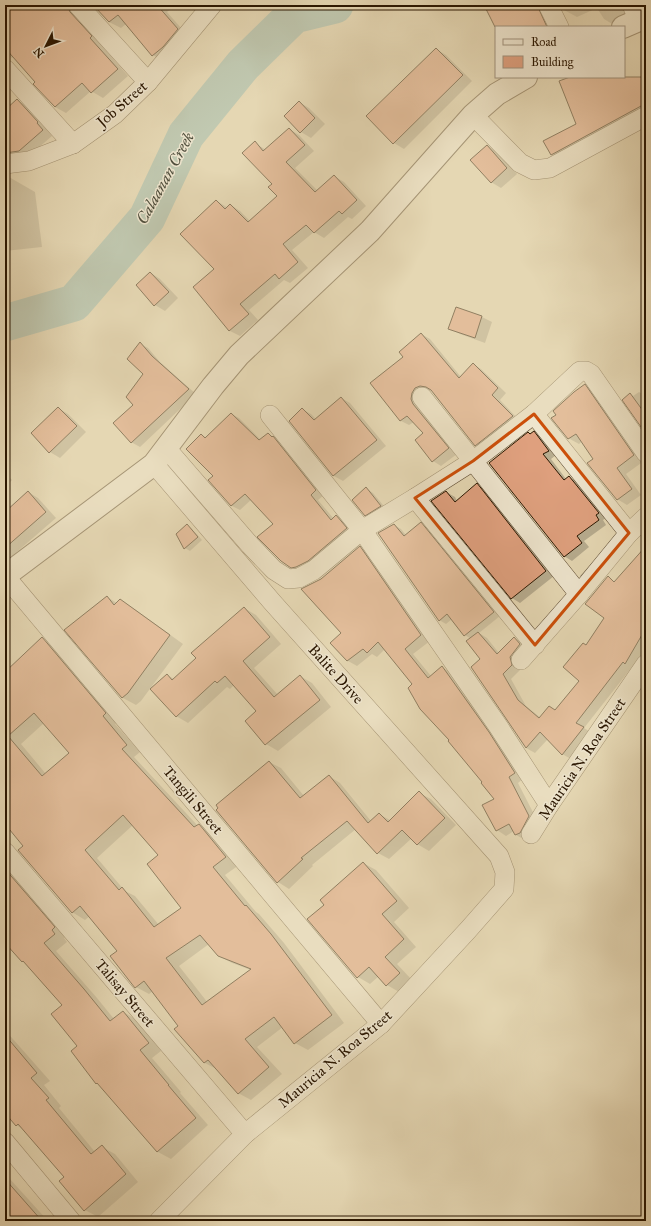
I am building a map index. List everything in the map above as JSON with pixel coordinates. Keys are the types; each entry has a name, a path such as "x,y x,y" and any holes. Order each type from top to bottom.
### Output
{"street":[{"path":"78,5 148,82"},
{"path":"548,5 558,26"},
{"name":"Job Street","path":"5,164 29,161 73,144 115,114 148,82 201,9"},
{"path":"5,69 73,144"},
{"path":"5,576 160,456 239,354 370,231 473,115 497,94 524,78"},
{"path":"473,115 520,163 534,170 550,168 646,116"},
{"path":"160,456 274,570 288,579 299,578 314,570 362,530 416,498 473,461 534,414 580,371 586,371 590,374 646,453"},
{"path":"422,397 580,594"},
{"path":"534,414 629,533"},
{"path":"270,415 362,530 494,719 549,805"},
{"name":"Balite Drive","path":"160,456 273,603 499,856 505,872 504,889"},
{"path":"416,498 535,645"},
{"path":"521,660 580,594 629,533 646,517"},
{"name":"Tangili Street","path":"5,576 381,1024"},
{"name":"Mauricia N. Roa Street","path":"531,834 549,805 646,664"},
{"name":"Talisay Street","path":"5,852 245,1134"},
{"name":"Mauricia N. Roa Street","path":"159,1221 245,1134 381,1024 504,889"},
{"path":"5,1142 70,1221"}],"highlighted area":[{"path":"534,414 629,533 535,645 415,498 473,461"}],"building":[{"path":"5,5 67,5 70,12 92,36 90,38 118,69 91,93 82,83 55,107 33,84 35,82 5,48"},
{"path":"93,5 157,5 178,29 163,47 152,56 118,15 109,22"},
{"path":"484,5 537,5 547,26 495,26"},
{"path":"436,48 463,75 393,144 366,116"},
{"path":"646,77 646,105 641,106 551,155 543,141 576,124 559,81 567,78"},
{"path":"17,99 38,122 37,123 43,130 19,151 5,153 5,110"},
{"path":"299,101 315,118 300,133 284,116"},
{"path":"289,128 305,145 286,162 315,192 334,175 357,200 342,214 339,211 314,233 306,225 283,244 298,262 279,279 275,274 240,304 249,314 229,331 193,287 214,269 180,234 216,200 225,209 230,204 248,222 277,196 268,187 272,184 242,153 255,141 263,151"},
{"path":"487,145 507,168 491,183 470,160"},
{"path":"150,272 169,292 154,306 136,285"},
{"path":"456,307 482,316 475,338 448,329"},
{"path":"421,333 459,378 473,363 498,388 492,395 513,416 475,446 431,390 420,386 415,388 411,399 413,404 449,448 432,462 415,440 423,433 407,416 400,421 370,383 403,357 399,352"},
{"path":"140,342 152,356 189,389 131,443 113,423 133,405 126,397 143,374 127,359"},
{"path":"585,384 634,455 617,468 632,489 617,500 587,463 593,459 576,434 568,439 551,418 556,415 553,411"},
{"path":"630,393 646,415 646,434 622,400"},
{"path":"341,397 377,440 333,476 289,421 302,408 314,420"},
{"path":"58,407 77,426 49,453 31,433"},
{"path":"231,413 259,440 268,433 272,437 273,436 316,490 311,495 331,520 336,515 347,528 308,561 296,567 291,568 281,561 257,537 273,524 245,494 231,506 208,480 213,476 186,449 201,434 205,438"},
{"path":"534,431 549,451 543,454 564,480 569,476 599,513 596,515 599,520 577,536 582,543 564,557 489,463 528,432 530,434"},
{"path":"477,483 546,571 511,599 431,501 446,491 455,502"},
{"path":"366,487 381,506 365,516 352,500"},
{"path":"28,491 46,512 5,548 5,512"},
{"path":"421,522 494,612 464,636 447,614 439,621 378,533 394,524 404,536"},
{"path":"187,524 198,537 184,549 176,534"},
{"path":"360,546 421,635 405,649 428,678 442,666 489,732 515,773 509,777 529,816 520,833 515,835 509,824 496,831 482,805 494,799 448,741 449,740 420,709 408,688 412,684 378,642 367,653 363,649 347,661 330,643 341,633 301,589 321,579"},
{"path":"646,546 646,628 625,664 623,662 576,723 584,727 562,755 540,732 526,748 471,667 480,659 466,641 478,632 497,654 514,637 520,644 510,657 512,665 503,674 518,700 539,718 549,706 555,710 579,681 563,667 583,643 586,645 604,618 585,604 608,576 614,582"},
{"path":"107,596 114,605 120,599 170,635 128,693 122,698 64,630"},
{"path":"244,607 270,637 243,661 274,697 300,675 320,700 265,745 245,721 256,711 225,676 217,683 215,681 176,717 150,689 167,674 172,680 196,658 191,653"},
{"path":"42,637 106,713 103,716 127,745 122,749 194,827 199,824 226,857 213,867 245,906 246,905 271,934 332,1015 294,1044 274,1017 245,1039 269,1067 238,1094 208,1060 204,1063 174,1029 178,1026 144,981 135,988 110,956 117,951 80,906 72,913 18,850 23,846 5,824 5,672","holes":["34,713 69,753 42,776 8,736","123,815 158,855 147,864 181,908 154,927 122,887 119,890 85,850","200,935 218,956 251,969 202,1005 166,958"]},
{"path":"269,761 300,798 329,775 368,823 379,813 388,822 419,791 445,818 417,845 402,830 377,854 347,821 301,858 303,859 277,883 216,810 218,808 216,805"},
{"path":"363,862 397,901 382,914 404,939 385,957 400,973 386,986 369,967 357,978 307,919 324,905 320,900"},
{"path":"5,869 55,927 52,930 55,934 44,943 110,1021 123,1011 149,1043 140,1050 196,1118 157,1152 97,1083 96,1084 71,1051 77,1046 51,1014 62,1005 5,943"},
{"path":"5,1035 37,1073 31,1078 49,1098 46,1100 91,1154 102,1145 126,1174 84,1211 59,1181 64,1177 18,1124 16,1126 5,1113"},
{"path":"5,1179 42,1221 5,1221"}],"waterway":[{"name":"Calaanan Creek","path":"5,323 74,303 147,218 186,135 243,65 294,15 335,5"}]}
